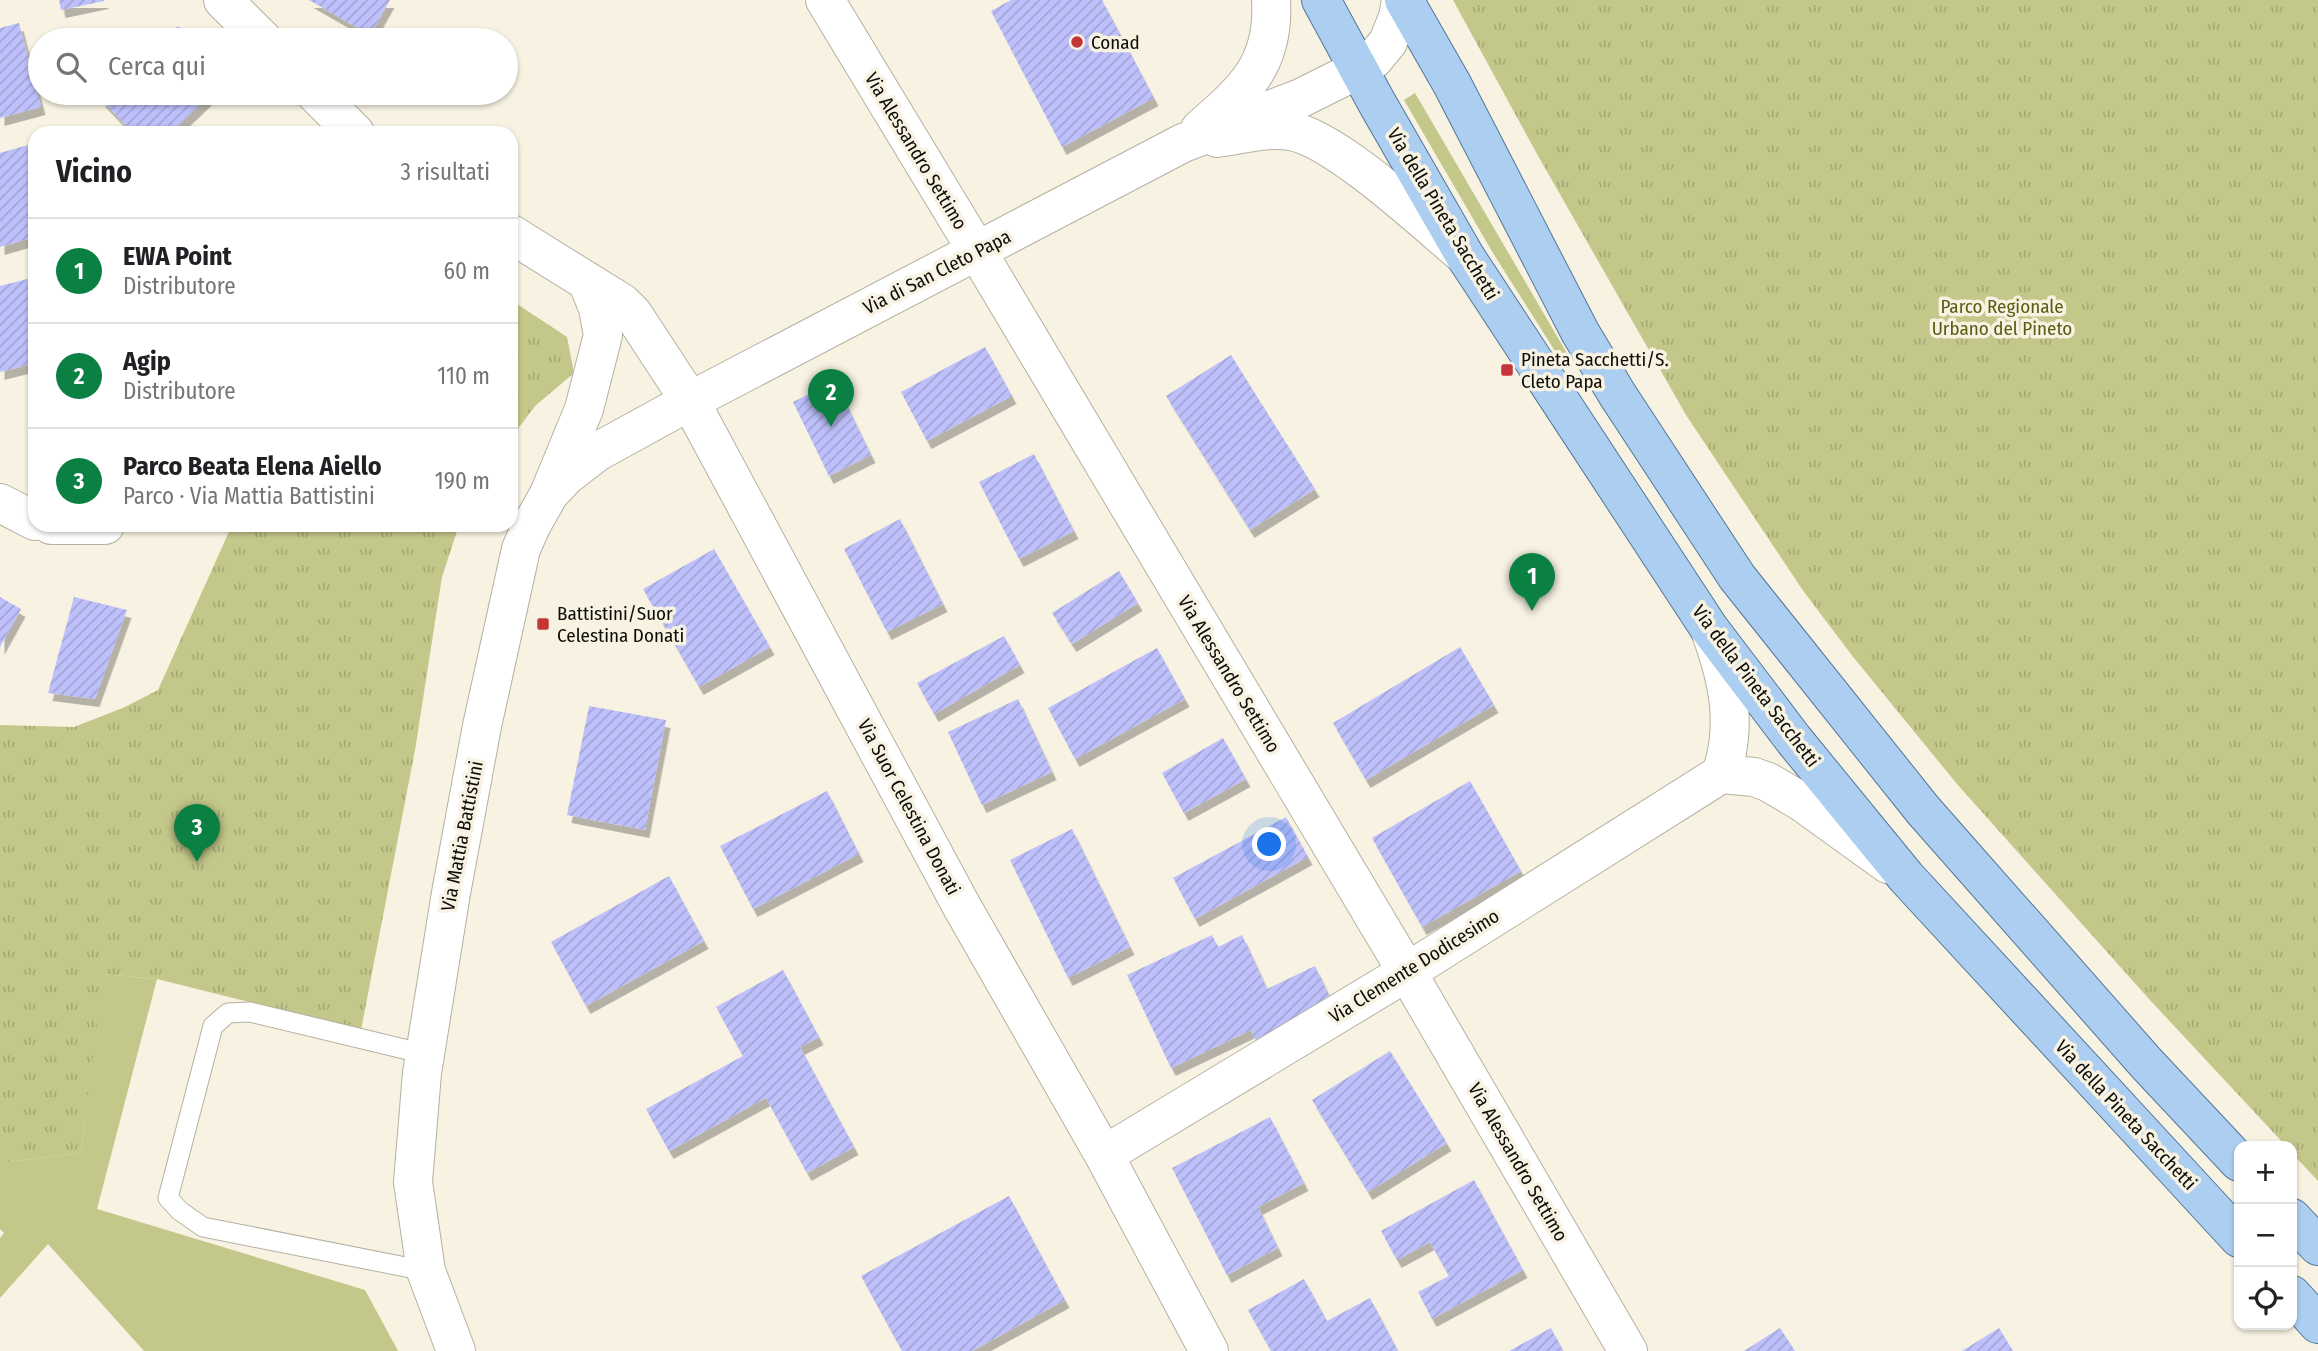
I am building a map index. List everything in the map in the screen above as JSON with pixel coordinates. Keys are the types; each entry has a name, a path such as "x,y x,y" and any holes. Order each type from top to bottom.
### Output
{"main road":[{"name":"Via della Pineta Sacchetti","path":"1321,0 1465,256 1709,628 1794,740 1906,877 2234,1233"},
{"path":"1403,0 1452,84 1580,332 1617,394 1737,577 1923,810 2147,1064 2234,1157"},
{"path":"2297,1223 2318,1246"},
{"path":"2297,1301 2318,1324"}],"street":[{"path":"223,0 251,28"},
{"name":"Via Alessandro Settimo","path":"825,0 1407,972 1628,1351"},
{"path":"1183,143 1227,105 1255,73 1268,45 1271,0"},
{"path":"1359,69 1374,59 1388,42 1403,0"},
{"name":"Via di San Cleto Papa","path":"690,401 1183,143 1301,98 1359,69"},
{"path":"327,105 348,126"},
{"name":"Via di San Cleto Papa","path":"1183,143 1285,130 1312,137 1362,172 1465,256"},
{"name":"Via Suor Celestina Donati","path":"518,238 615,297 633,314 690,401 961,905 1104,1155 1209,1351"},
{"path":"548,494 584,409 603,335 598,308 587,281"},
{"name":"Via Mattia Battistini","path":"456,1351 426,1271 413,1182 422,1073 451,893 482,726 512,590 525,539 548,494 566,476 597,453 690,401"},
{"path":"0,503 28,517"},
{"path":"1709,628 1727,684 1731,716 1727,758 1721,774 1755,777 1768,782 1802,802 1906,877"},
{"name":"Via Clemente Dodicesimo","path":"1104,1155 1407,972 1721,774"}],"lane":[{"path":"425,1054 250,1012 228,1013 213,1026 168,1198 180,1211 203,1227 426,1271"}],"green space":[{"name":"Parco Regionale Urbano del Pineto","path":"1453,0 2318,0 2318,1181 2297,1158 2297,1141 2281,1141 2149,999 1957,784 1854,658 1804,592 1686,415 1537,154"},
{"path":"1415,93 1568,355 1560,359 1493,253 1404,100"},
{"path":"518,305 567,337 574,373 535,406 518,429"},
{"path":"229,532 457,532 442,577 415,750 361,1030 157,979 103,974 81,1153 0,1163 0,725 74,727 125,707 158,690"},
{"path":"102,974 157,979 97,1209 365,1290 398,1351 144,1351 48,1244 0,1298 0,1238 4,1233 0,1229 0,1163 81,1153"}],"building":[{"path":"59,0 104,0 104,1 61,10"},
{"path":"309,0 390,0 374,28 358,28"},
{"path":"1011,0 1102,0 1154,98 1062,147 991,11"},
{"path":"19,23 28,57 28,105 41,107 0,118 0,28"},
{"path":"107,105 199,105 177,126 126,126"},
{"path":"28,145 28,239 0,247 0,153"},
{"path":"28,279 28,365 0,372 0,286"},
{"path":"985,347 1012,396 927,441 901,392"},
{"path":"1231,355 1315,489 1250,530 1166,396"},
{"path":"835,381 871,455 829,476 793,402"},
{"path":"1034,454 1074,531 1019,559 979,482"},
{"path":"900,519 943,604 887,632 844,549"},
{"path":"714,549 770,647 699,687 643,589"},
{"path":"1119,571 1138,603 1072,644 1052,613"},
{"path":"0,597 21,609 0,647"},
{"path":"74,597 127,610 95,699 48,693"},
{"path":"1004,636 1020,665 934,714 917,683"},
{"path":"1460,647 1494,705 1366,780 1333,723"},
{"path":"1157,648 1185,699 1075,759 1048,708"},
{"path":"1018,699 1052,772 982,805 948,732"},
{"path":"589,706 666,720 645,830 567,815"},
{"path":"1223,738 1246,779 1184,813 1162,773"},
{"path":"1470,781 1521,871 1422,927 1372,838"},
{"path":"827,791 859,854 753,909 720,846"},
{"path":"1286,817 1308,857 1195,919 1173,878"},
{"path":"1072,829 1130,947 1068,978 1010,860"},
{"path":"669,876 704,941 586,1006 551,942"},
{"path":"1212,935 1218,947 1242,935 1267,989 1315,966 1333,1004 1256,1041 1251,1030 1171,1068 1127,975"},
{"path":"783,970 819,1037 800,1047 854,1147 807,1173 766,1098 669,1151 646,1109 743,1056 716,1007"},
{"path":"1390,1051 1447,1143 1368,1192 1312,1100"},
{"path":"1270,1117 1304,1183 1258,1207 1278,1248 1227,1275 1172,1168"},
{"path":"1474,1180 1523,1270 1432,1319 1418,1292 1449,1276 1430,1242 1397,1260 1381,1231"},
{"path":"1009,1196 1065,1300 972,1351 902,1351 861,1276"},
{"path":"1304,1279 1327,1321 1370,1298 1398,1351 1271,1351 1248,1310"},
{"path":"1551,1328 1563,1351 1509,1351"},
{"path":"1780,1328 1795,1351 1744,1351"},
{"path":"1999,1328 2013,1351 1962,1351"}],"place":[{"name":"Conad","path":"1077,42"},
{"name":"Pineta Sacchetti/S. Cleto Papa","path":"1507,370"},
{"name":"Agip","path":"831,427"},
{"name":"EWA Point","path":"1532,611"},
{"name":"Battistini/Suor Celestina Donati","path":"543,624"},
{"name":"Parco Beata Elena Aiello","path":"197,862"}]}
